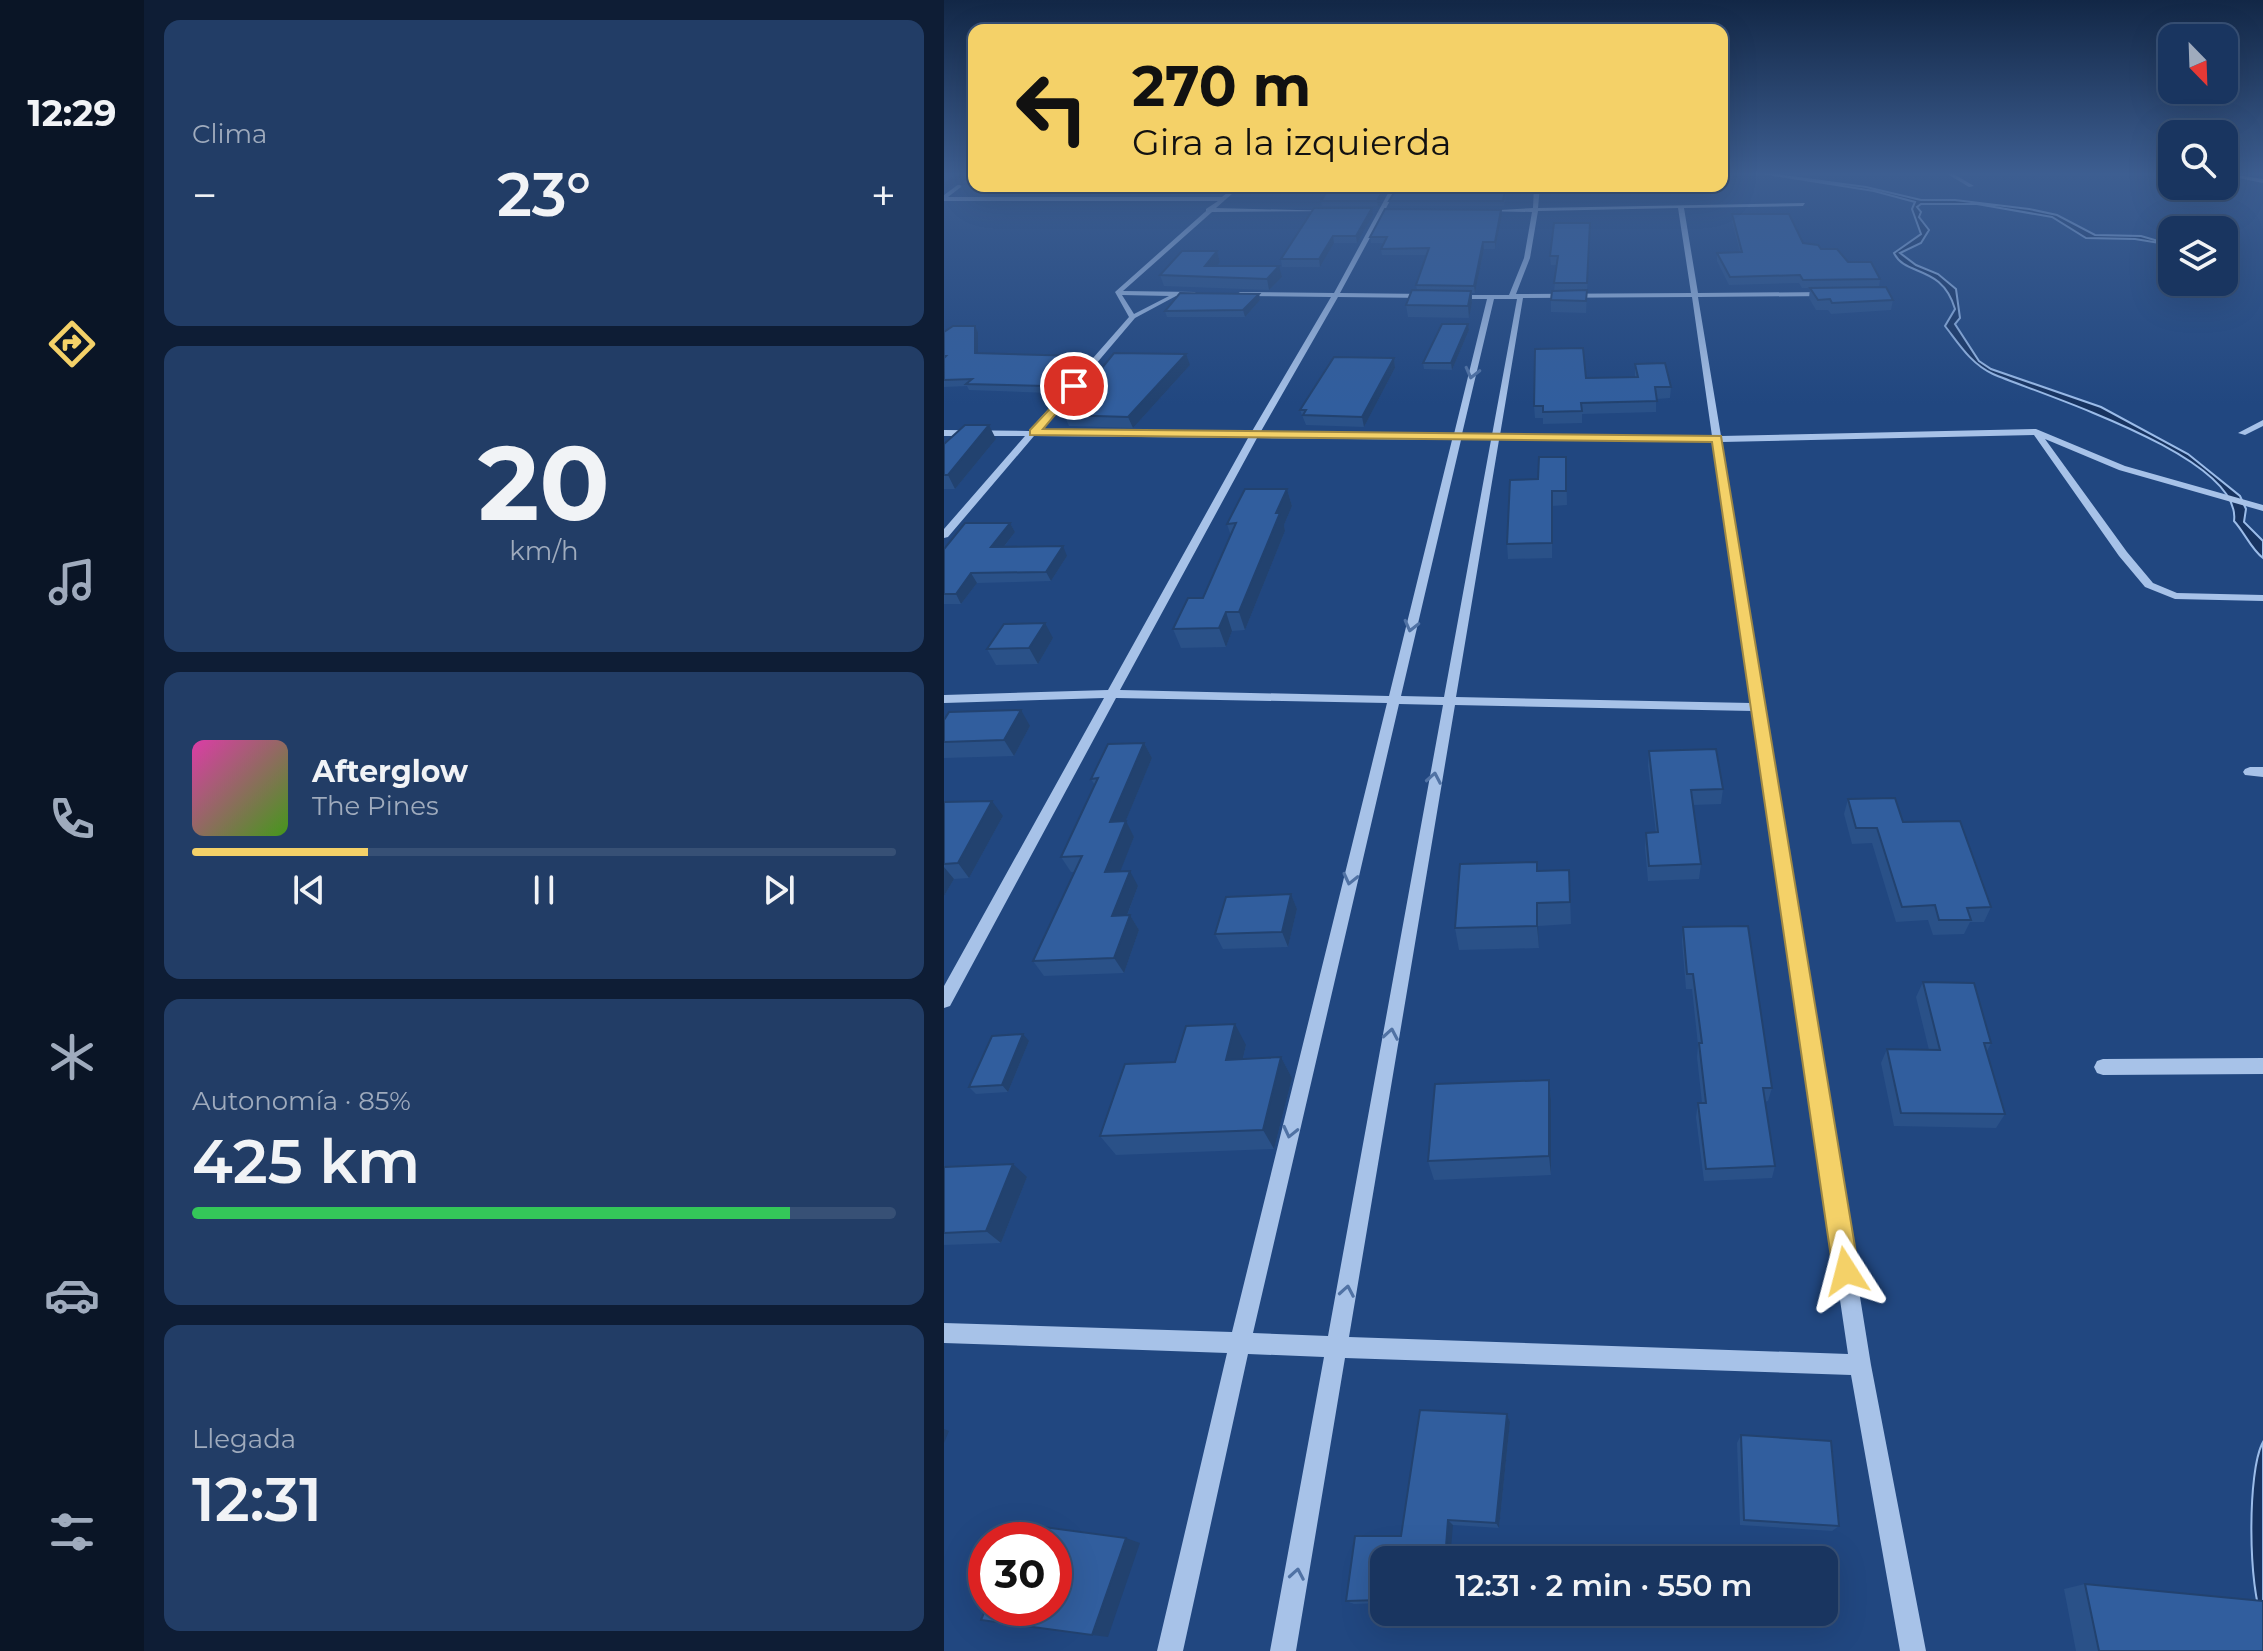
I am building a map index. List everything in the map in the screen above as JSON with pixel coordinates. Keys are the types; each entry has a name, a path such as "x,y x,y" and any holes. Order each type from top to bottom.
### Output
{"street":[{"path":"1117,293 1164,250"},
{"path":"944,1001 1115,694 1254,435 1360,250"},
{"path":"1283,1651 1338,1345 1515,298 1527,250"},
{"path":"1688,250 1860,1365 1913,1651"},
{"path":"1117,293 1209,294"},
{"path":"1117,293 1133,317"},
{"path":"1224,294 1515,298 1843,293"},
{"path":"944,535 1133,317 1177,294"},
{"path":"1170,1651 1240,1342 1491,297"},
{"path":"2242,433 2263,423"},
{"path":"2036,432 2123,554 2149,585 2175,596 2263,598"},
{"path":"944,433 1717,439 2036,432 2122,468 2263,508"},
{"path":"944,699 1115,694 1758,707"},
{"path":"2103,1067 2263,1066"},
{"path":"944,1333 1860,1365"}],"water":[{"path":"1906,250 1900,253 1916,265 1938,274 1956,289 1960,318 1955,324 1979,361 1991,369 2101,407 2188,454 2240,496 2246,509 2244,522 2263,541 2263,558 2234,521 2228,497 2207,474 2175,452 2135,431 1985,370 1945,326 1955,309 1942,285 1899,260 1894,253"},
{"path":"2263,1442 2263,1620 2254,1584 2251,1531 2254,1478"}],"building":[{"path":"1287,250 1324,250 1319,259 1281,259"},
{"path":"1428,250 1481,250 1474,286 1416,285"},
{"path":"1551,250 1589,250 1587,283 1554,283 1558,256 1550,256"},
{"path":"1838,250 1848,262 1871,262 1880,279 1803,280 1800,275 1730,277 1717,253"},
{"path":"1182,251 1217,251 1205,266 1279,266 1267,279 1160,275"},
{"path":"1886,287 1893,300 1832,303 1830,299 1818,300 1810,288"},
{"path":"1412,290 1471,291 1468,306 1406,305"},
{"path":"1587,290 1586,301 1551,300 1552,291"},
{"path":"1180,293 1259,294 1243,310 1165,311"},
{"path":"1442,324 1468,324 1451,363 1423,363"},
{"path":"953,326 975,326 975,353 1078,356 1046,386 966,384 972,379 944,380 944,332"},
{"path":"1583,348 1586,378 1638,377 1635,364 1665,363 1671,387 1655,387 1657,401 1581,403 1582,411 1543,412 1543,406 1534,406 1535,349"},
{"path":"1114,353 1186,354 1128,417 1064,415"},
{"path":"1334,357 1394,358 1362,417 1303,415 1306,410 1300,410"},
{"path":"965,425 989,425 948,475 944,475 944,444"},
{"path":"1539,457 1566,457 1566,491 1552,491 1552,543 1507,544 1510,480 1538,479"},
{"path":"1245,489 1287,489 1239,612 1226,612 1219,628 1173,629 1188,598 1203,598 1236,523 1227,524"},
{"path":"965,523 1010,523 991,547 1063,546 1046,572 971,573 956,594 944,594 944,549"},
{"path":"1045,623 1029,648 987,649 1004,624"},
{"path":"1021,710 1004,740 944,742 944,720 949,712"},
{"path":"1144,743 1110,822 1126,821 1105,872 1130,871 1112,916 1130,915 1114,958 1033,961 1082,856 1061,857 1098,778 1091,779 1108,744"},
{"path":"1716,749 1723,789 1691,790 1701,864 1649,866 1646,833 1658,832 1649,751"},
{"path":"1895,798 1903,822 1960,821 1991,907 1967,908 1971,920 1939,920 1935,905 1902,907 1877,828 1856,828 1848,799"},
{"path":"992,801 958,863 944,864 944,802"},
{"path":"1537,862 1537,871 1569,870 1570,902 1537,903 1537,926 1455,928 1460,864"},
{"path":"1291,894 1282,932 1215,934 1226,897"},
{"path":"1748,926 1772,1088 1763,1088 1775,1166 1706,1169 1698,1103 1706,1103 1699,1043 1702,1043 1693,974 1687,974 1683,927"},
{"path":"1923,982 1974,983 1991,1043 1984,1043 2005,1114 1901,1113 1887,1049 1940,1050"},
{"path":"1235,1024 1226,1060 1281,1057 1263,1130 1100,1136 1125,1064 1175,1062 1186,1026"},
{"path":"1023,1034 1002,1085 969,1087 992,1036"},
{"path":"1549,1080 1549,1156 1428,1161 1435,1084"},
{"path":"1013,1164 986,1231 944,1233 944,1167"},
{"path":"1420,1410 1507,1414 1496,1523 1448,1520 1446,1546 1370,1546 1370,1600 1346,1601 1355,1536 1401,1536"},
{"path":"1741,1435 1831,1441 1839,1526 1744,1520"},
{"path":"1072,1531 1126,1538 1092,1635 1025,1626 1072,1626"},
{"path":"2085,1584 2263,1601 2263,1651 2099,1651"}],"route":[{"path":"1074,386 1034,432 1717,439 1846,1271"}]}
